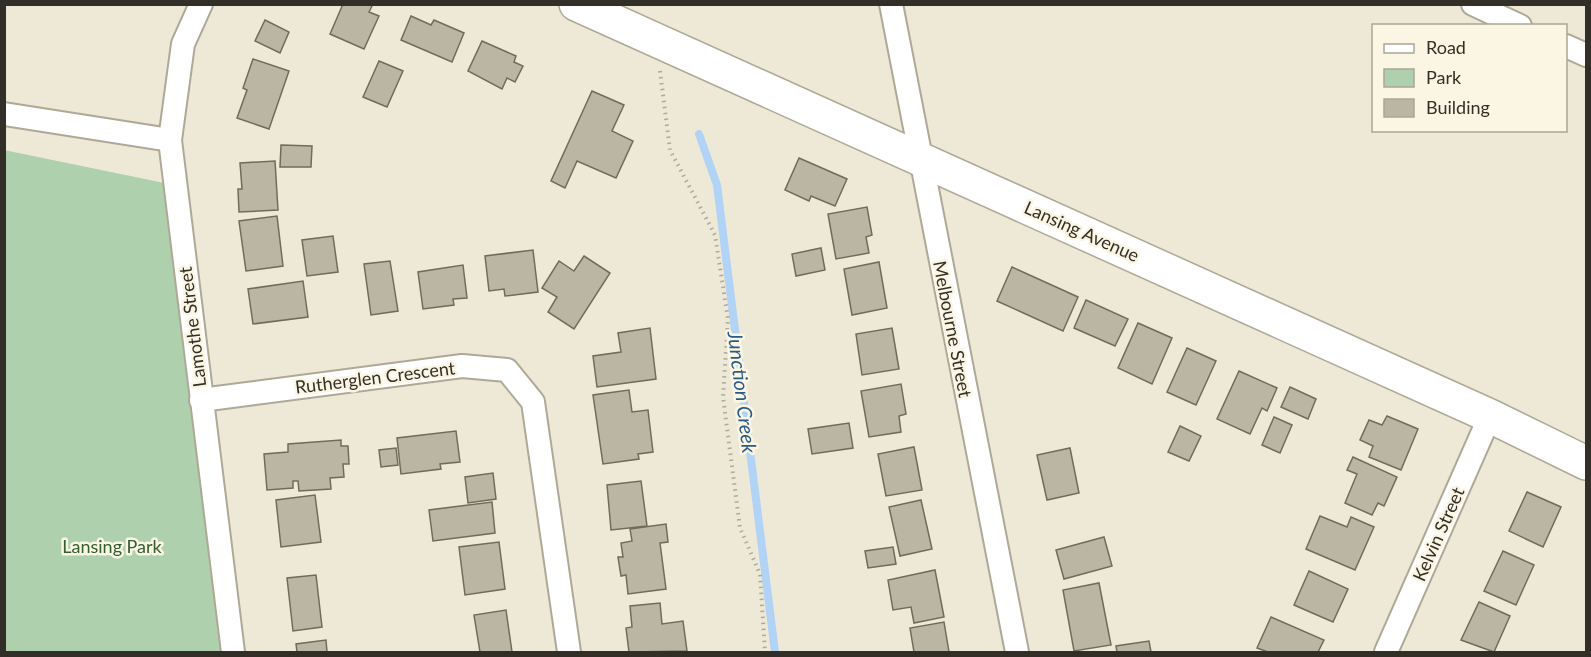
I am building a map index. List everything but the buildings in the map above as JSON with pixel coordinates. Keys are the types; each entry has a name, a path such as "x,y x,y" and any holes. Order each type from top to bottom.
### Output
{"street":[{"name":"Lamothe Street","path":"201,4 183,44 170,140 232,652"},
{"name":"Lansing Avenue","path":"576,4 1490,416 1587,463"},
{"name":"Melbourne Street","path":"891,4 919,158 1017,652"},
{"path":"1473,4 1516,24"},
{"path":"1567,46 1587,55"},
{"path":"4,114 170,140"},
{"name":"Rutherglen Crescent","path":"201,400 462,366 507,370 533,402 569,652"},
{"name":"Kelvin Street","path":"1386,652 1490,416"}],"path":[{"path":"656,40 670,150 716,235 728,319 723,397 740,528 760,574 765,652"}],"green space":[{"name":"Lansing Park","path":"4,150 174,185 234,652 5,652"}],"waterway":[{"name":"Junction Creek","path":"699,134 717,185 775,652"}]}
